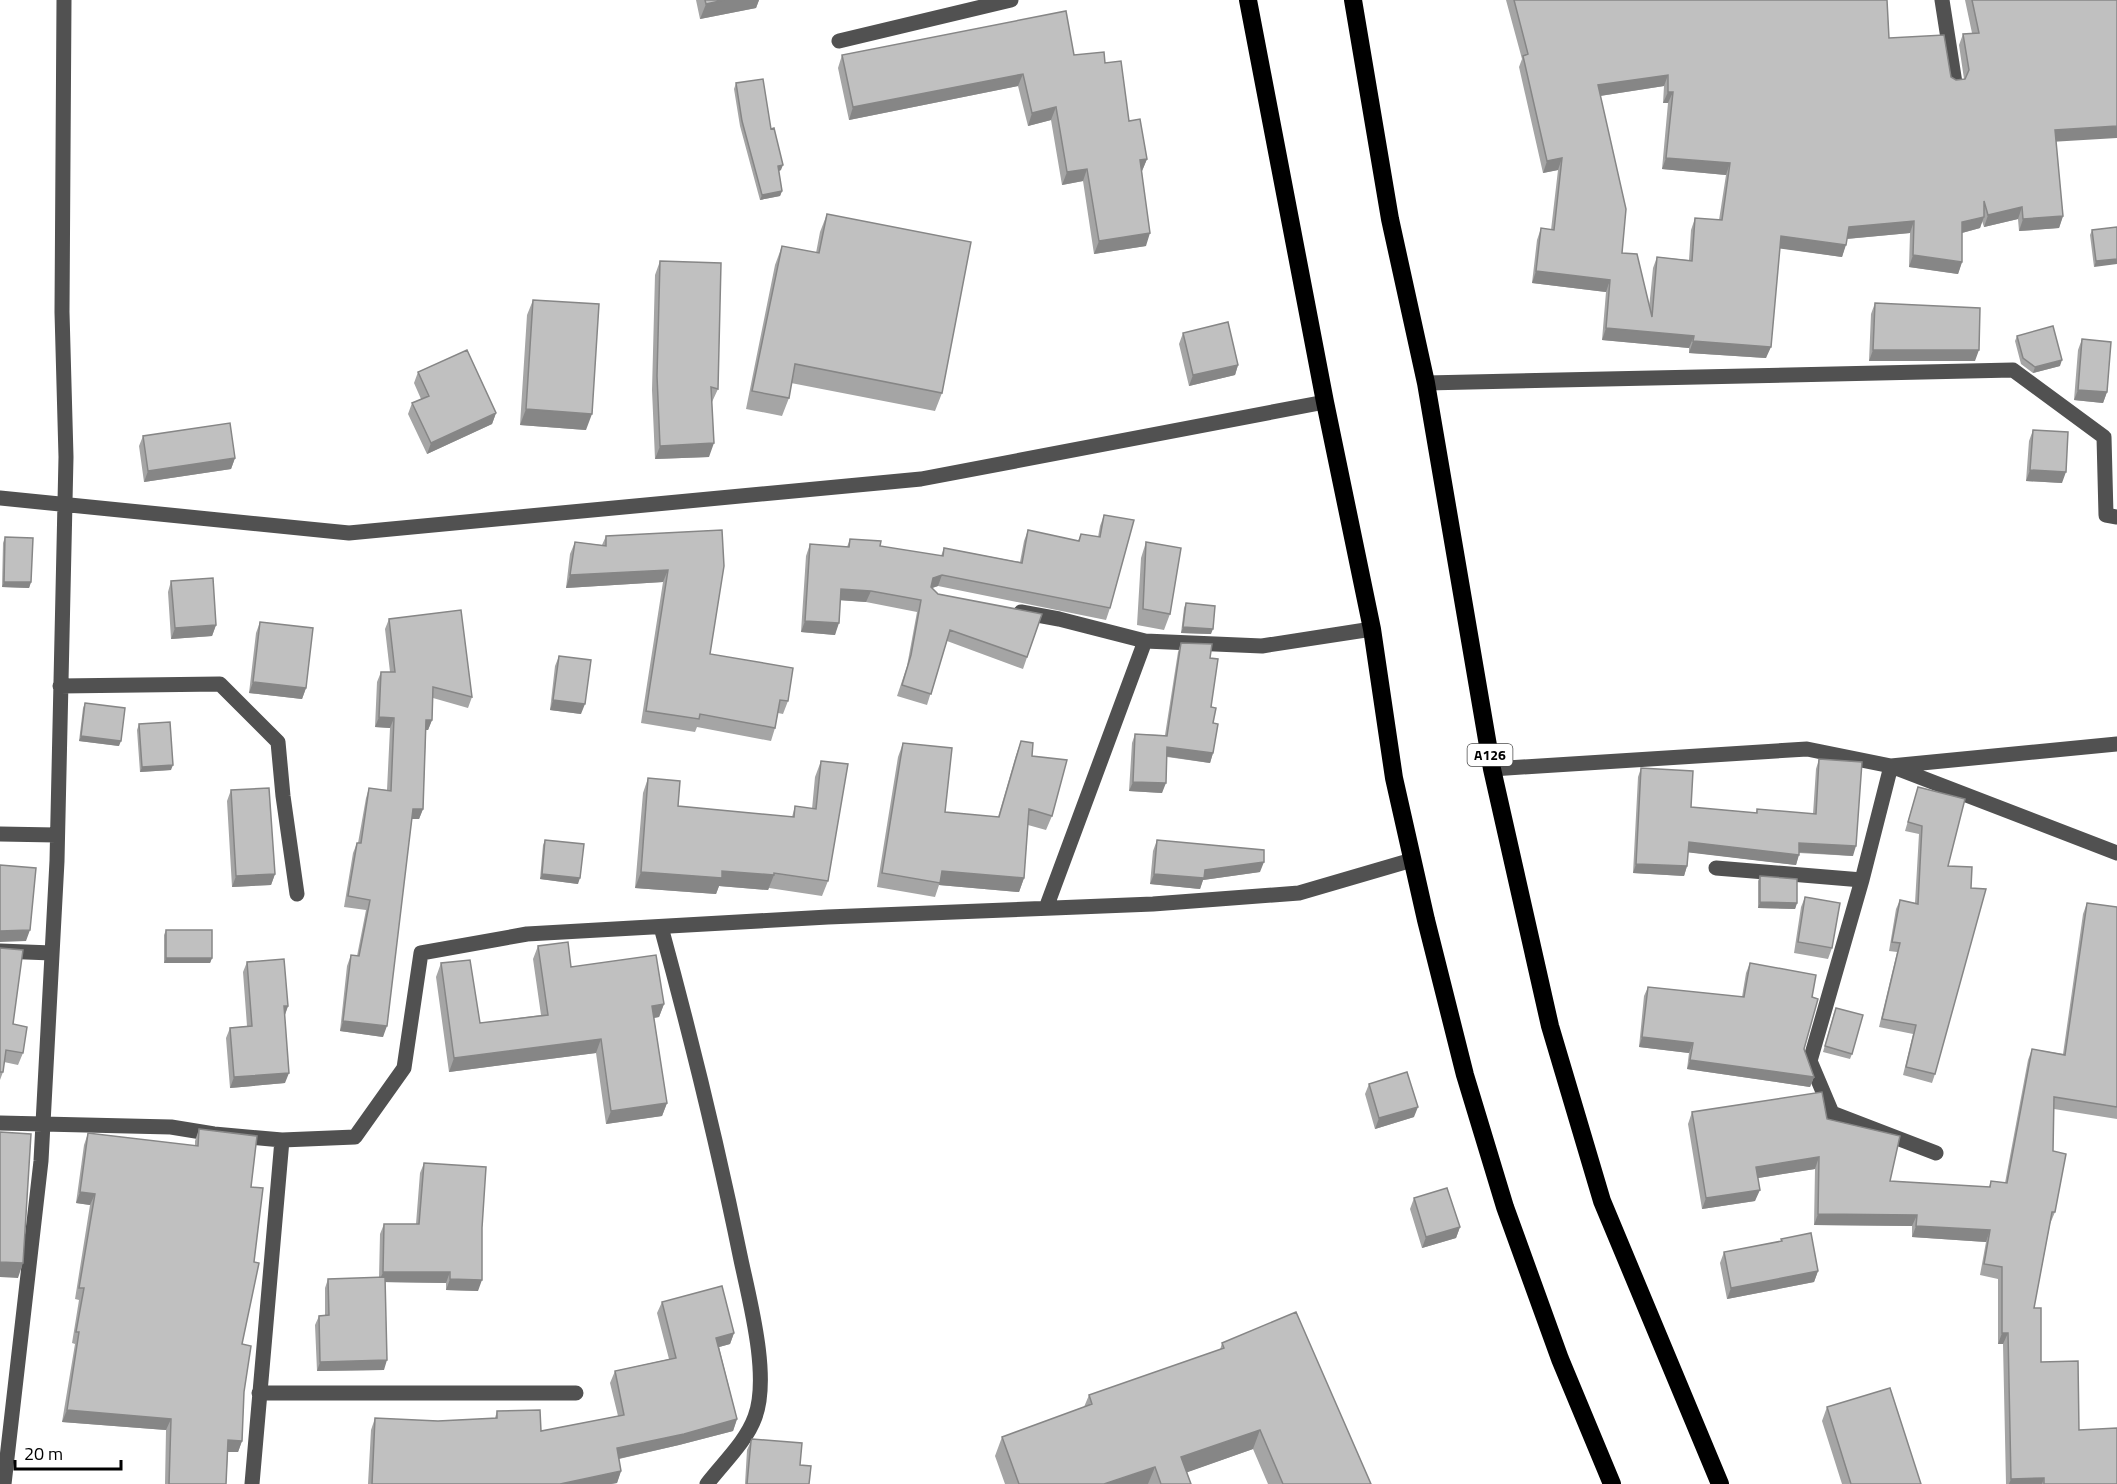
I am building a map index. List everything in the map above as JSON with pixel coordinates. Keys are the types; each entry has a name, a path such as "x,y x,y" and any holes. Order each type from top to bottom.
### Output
{"highway":[{"path":"1248,0 1325,402 1372,629 1394,778 1412,860 1465,1075 1505,1207 1560,1359 1612,1484"},
{"name":"A126","path":"1353,0 1390,219 1426,383 1492,769 1550,1026 1602,1201 1720,1484"}],"street":[{"path":"4,1484 40,1172 57,861 66,457 62,312 64,0"},
{"path":"839,41 1011,0"},
{"path":"1942,0 1955,83"},
{"path":"1426,383 2013,370 2104,437 2106,515 2117,517"},
{"path":"0,498 349,533 921,479 1325,402"},
{"path":"1003,608 1059,619 1145,641 1262,646 1372,629"},
{"path":"1046,908 1145,641"},
{"path":"60,686 220,684 278,742 297,894"},
{"path":"1891,766 2117,744"},
{"path":"1492,769 1807,749 1891,766 2117,853"},
{"path":"1891,766 1862,880 1810,1061 1832,1113 1936,1153"},
{"path":"0,834 56,835"},
{"path":"0,1123 171,1127 214,1134 282,1140 355,1137 404,1068 421,953 527,934 828,917 1153,904 1299,892 1412,860"},
{"path":"1716,868 1862,880"},
{"path":"661,927 723,1168 759,1358 760,1388 755,1417 746,1435 707,1484"},
{"path":"0,951 52,953"},
{"path":"252,1484 282,1140"},
{"path":"259,1393 576,1393"}],"building":[{"path":"705,0 724,0 706,4"},
{"path":"1514,0 1887,0 1889,38 1944,35 1951,77 1956,80 1965,79 1969,70 1963,34 1979,33 1972,0 2117,0 2117,126 2055,130 2063,216 2023,219 2022,207 1988,215 1984,201 1984,217 1962,222 1962,262 1913,255 1914,221 1849,227 1846,245 1781,236 1771,347 1693,341 1694,336 1606,328 1610,280 1536,271 1541,228 1554,230 1562,158 1547,161 1523,56 1528,54","holes":["1668,75 1668,92 1673,92 1666,158 1730,163 1722,220 1695,218 1692,261 1657,257 1652,317 1637,254 1622,253 1626,209 1598,85"]},
{"path":"1066,11 1074,55 1104,52 1105,63 1121,61 1129,121 1140,119 1147,159 1140,160 1150,233 1099,241 1087,169 1067,172 1056,107 1032,113 1023,74 853,107 842,55"},
{"path":"763,79 771,129 774,128 783,165 778,166 782,191 762,195 742,121 736,83"},
{"path":"827,214 971,242 942,393 795,364 789,398 752,391 782,246 819,253"},
{"path":"2117,227 2117,259 2096,261 2092,230"},
{"path":"660,261 721,263 718,389 711,387 714,443 660,446 657,376"},
{"path":"533,300 599,304 592,414 526,409"},
{"path":"1875,303 1980,308 1979,350 1873,350"},
{"path":"1228,322 1238,365 1193,375 1183,333"},
{"path":"2053,326 2062,360 2035,367 2023,358 2017,336"},
{"path":"2082,339 2111,342 2107,392 2078,390"},
{"path":"467,350 496,413 431,443 412,403 429,396 418,372"},
{"path":"230,423 235,458 148,471 143,436"},
{"path":"2033,430 2068,432 2066,472 2030,470"},
{"path":"1104,515 1134,520 1110,608 942,575 933,578 931,587 938,594 1042,614 1027,657 950,630 931,694 902,685 911,655 921,600 871,591 841,589 839,623 805,621 810,544 849,547 850,539 881,541 880,546 943,556 944,548 1022,563 1028,530 1079,541 1081,534 1100,537"},
{"path":"722,530 724,566 710,654 793,668 788,701 780,700 775,728 700,714 699,719 646,711 668,570 570,575 575,542 606,546 606,536"},
{"path":"5,537 33,538 31,582 4,582"},
{"path":"1146,542 1181,548 1170,614 1143,609"},
{"path":"213,578 216,625 175,628 171,581"},
{"path":"1186,603 1215,606 1213,629 1183,627"},
{"path":"461,610 472,697 433,687 432,720 426,720 423,809 413,809 387,1026 343,1021 351,955 359,956 370,900 348,896 357,843 361,843 369,788 391,791 394,718 379,717 381,672 395,672 389,619"},
{"path":"260,622 313,628 306,688 253,682"},
{"path":"1181,643 1212,644 1210,658 1218,659 1211,707 1216,708 1213,723 1218,724 1213,753 1167,747 1166,783 1133,782 1135,734 1167,736"},
{"path":"559,656 591,660 585,704 553,700"},
{"path":"85,703 125,708 121,741 81,736"},
{"path":"170,722 173,765 142,767 139,724"},
{"path":"1021,741 1033,743 1032,756 1067,760 1052,816 1029,809 1024,878 942,871 940,883 882,873 903,743 952,748 945,812 999,817"},
{"path":"1819,759 1862,762 1856,846 1799,843 1799,855 1689,842 1687,866 1636,864 1641,768 1693,771 1691,807 1757,813 1757,809 1816,814"},
{"path":"821,761 848,764 828,881 774,873 774,875 722,871 722,878 641,872 648,778 680,781 678,806 794,817 795,806 816,809"},
{"path":"1918,787 1965,799 1948,866 1972,867 1971,888 1986,889 1935,1074 1906,1067 1916,1025 1882,1019 1900,943 1892,942 1900,900 1918,904 1922,826 1908,822"},
{"path":"269,788 275,874 236,876 231,790"},
{"path":"545,840 584,844 580,878 542,874"},
{"path":"1157,840 1264,850 1264,862 1205,870 1204,878 1154,874"},
{"path":"0,865 36,868 30,930 0,931"},
{"path":"1760,876 1797,879 1797,903 1760,902"},
{"path":"1805,897 1840,903 1832,948 1798,942"},
{"path":"2087,903 2117,907 2117,1107 2054,1097 2053,1151 2066,1154 2055,1212 2052,1212 2034,1308 2041,1308 2041,1362 2078,1361 2079,1430 2117,1428 2117,1484 2044,1484 2044,1478 2011,1479 2008,1333 2002,1333 2002,1267 1984,1264 1990,1230 1916,1226 1917,1215 1818,1214 1819,1157 1756,1167 1760,1190 1706,1198 1692,1112 1822,1092 1827,1119 1900,1136 1890,1181 1990,1187 1991,1181 2007,1183 2032,1049 2065,1055"},
{"path":"166,930 212,930 212,958 166,958"},
{"path":"568,942 571,967 656,955 664,1004 652,1006 667,1103 611,1111 601,1039 454,1058 441,963 470,960 480,1023 548,1015 538,946"},
{"path":"0,948 23,950 13,1024 27,1027 23,1053 6,1050 3,1072 0,1072"},
{"path":"284,959 288,1006 284,1006 289,1073 234,1077 230,1028 252,1026 247,962"},
{"path":"1750,963 1816,975 1812,997 1818,999 1804,1049 1814,1077 1690,1060 1693,1043 1642,1037 1648,987 1744,997"},
{"path":"1836,1008 1863,1015 1852,1054 1825,1046"},
{"path":"1407,1072 1418,1107 1379,1118 1369,1084"},
{"path":"199,1129 257,1136 251,1187 263,1188 254,1262 259,1263 242,1344 251,1346 244,1392 242,1441 228,1440 226,1484 169,1484 171,1419 67,1410 79,1332 76,1332 84,1288 79,1288 95,1194 80,1192 88,1133 198,1146"},
{"path":"0,1132 31,1134 23,1263 0,1262"},
{"path":"424,1163 486,1167 482,1228 482,1280 450,1279 450,1272 383,1272 384,1224 419,1224"},
{"path":"1447,1188 1460,1227 1426,1237 1414,1198"},
{"path":"1811,1233 1818,1271 1731,1288 1724,1252"},
{"path":"385,1277 387,1360 320,1362 319,1316 329,1315 328,1279"},
{"path":"722,1286 734,1333 716,1338 737,1419 684,1434 617,1448 621,1471 560,1484 372,1484 375,1418 438,1421 497,1418 497,1411 540,1410 541,1431 624,1415 615,1371 676,1358 662,1302"},
{"path":"1296,1312 1371,1484 1283,1484 1260,1430 1181,1457 1191,1484 1161,1484 1155,1467 1104,1484 1019,1484 1002,1437 1092,1404 1089,1395 1224,1348 1222,1343"},
{"path":"1890,1388 1921,1484 1851,1484 1827,1407"},
{"path":"752,1439 802,1443 800,1465 811,1466 809,1484 747,1484"}]}
